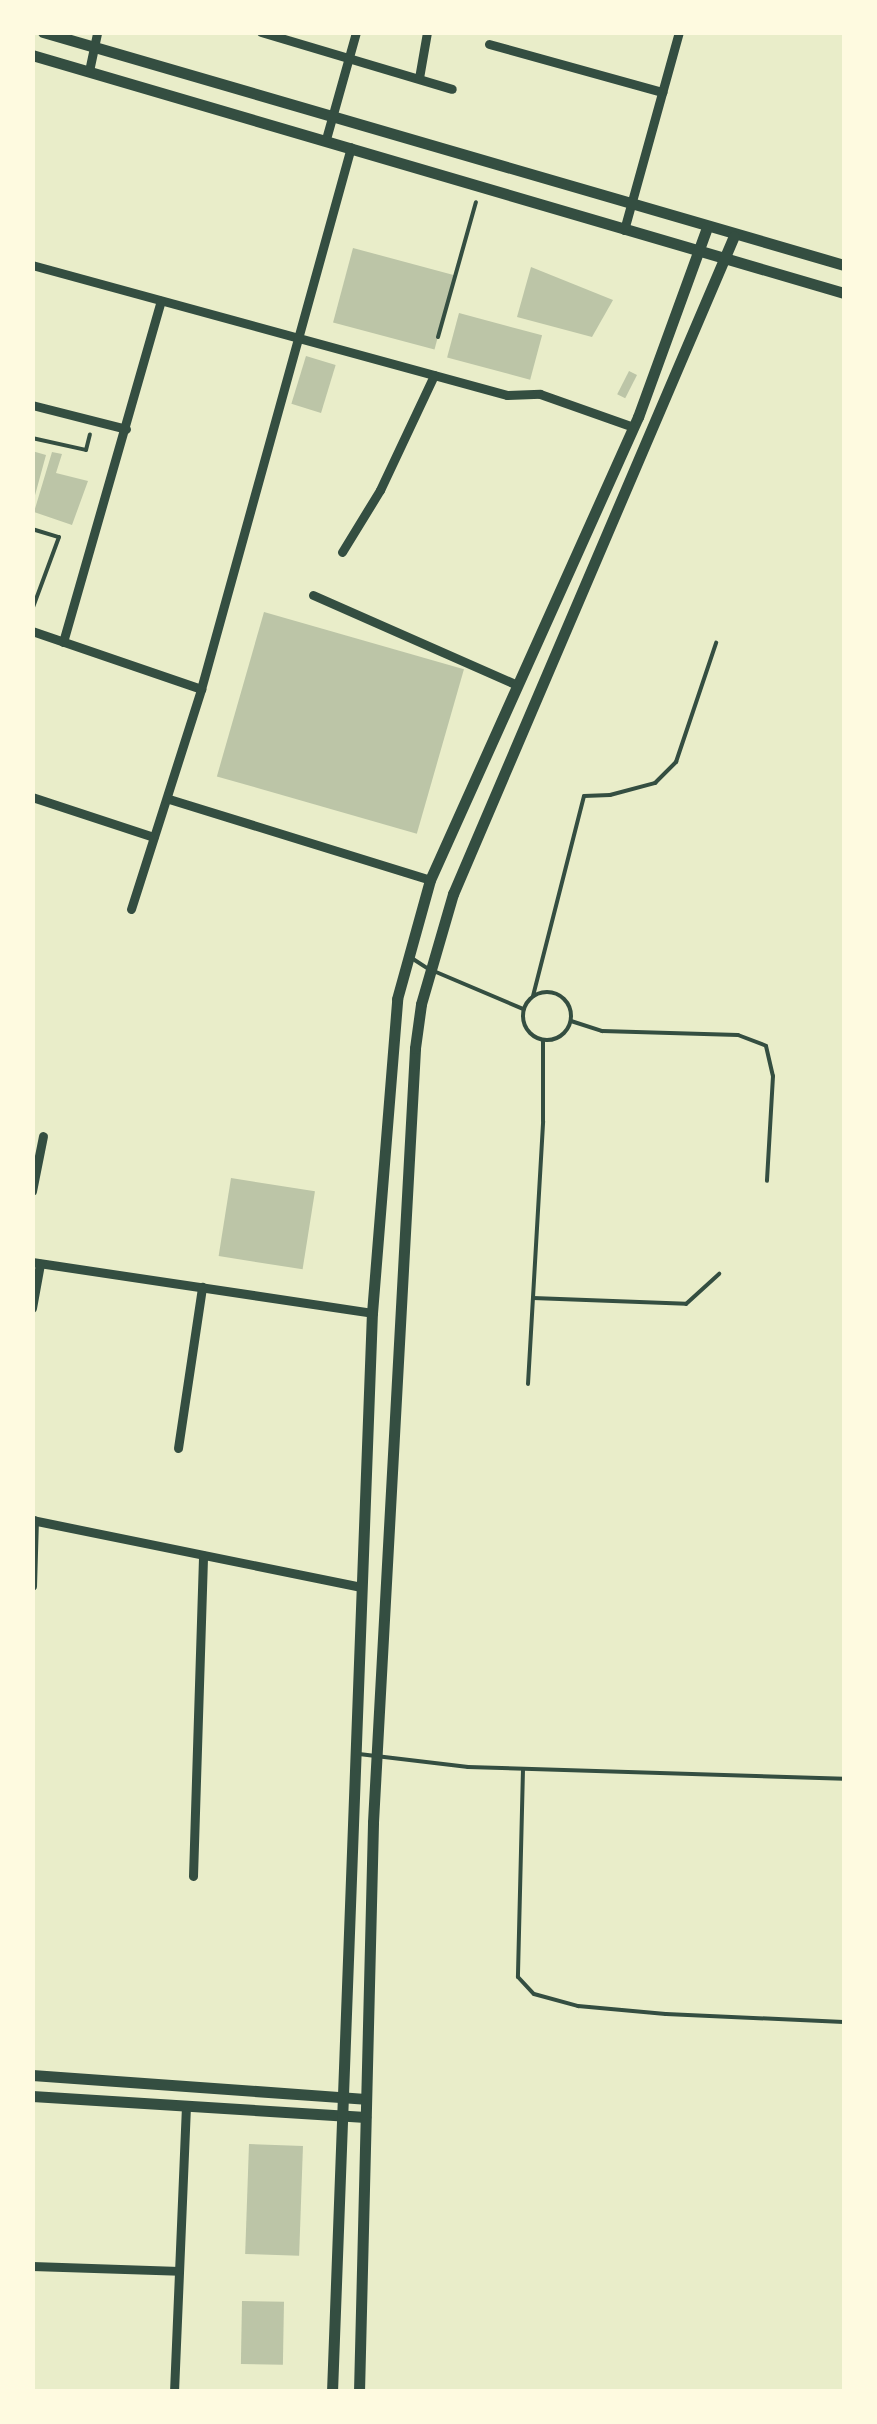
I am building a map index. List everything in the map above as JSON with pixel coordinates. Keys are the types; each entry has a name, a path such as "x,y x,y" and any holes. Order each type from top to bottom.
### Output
{"street":[{"path":"43,32 844,266"},
{"path":"89,71 97,32"},
{"path":"261,32 452,89"},
{"path":"326,139 356,32"},
{"path":"418,78 427,32"},
{"path":"624,230 679,32"},
{"path":"488,44 662,92"},
{"path":"32,55 326,139 724,261 844,293"},
{"path":"131,908 169,799 201,689 350,147"},
{"path":"332,2392 339,2116 372,1313 391,1045 406,955 430,880 634,427 706,228"},
{"path":"359,2392 377,1756 414,1048 429,969 453,894 734,236"},
{"path":"32,264 507,395 540,394 634,427"},
{"path":"64,642 162,301"},
{"path":"342,552 380,490 434,375"},
{"path":"32,405 126,429"},
{"path":"313,595 518,685"},
{"path":"32,632 201,689"},
{"path":"32,797 154,838"},
{"path":"169,799 430,880"},
{"path":"32,1191 43,1136"},
{"path":"32,1308 36,1263 372,1313"},
{"path":"178,1448 202,1287"},
{"path":"32,1586 33,1520 361,1587"},
{"path":"193,1876 203,1554"},
{"path":"32,2075 365,2099"},
{"path":"32,2096 365,2117"},
{"path":"174,2392 186,2106"},
{"path":"32,2266 178,2271"}],"lane":[{"path":"533,996 549,992 564,998 571,1021 564,1034 543,1040 528,1032 523,1009 533,996 584,796 610,795 655,783 676,762 716,644"},
{"path":"406,955 429,969 523,1009"},
{"path":"571,1021 602,1031 738,1035 766,1046 772,1076 767,1181"},
{"path":"528,1384 543,1040"},
{"path":"534,1298 686,1304 719,1274"},
{"path":"354,1753 523,1769 844,1779"},
{"path":"523,1769 518,1977 534,1994 578,2006 631,2011 844,2022"}],"path":[{"path":"438,337 481,186"},
{"path":"32,438 86,450 93,435 78,431"},
{"path":"32,528 60,537 33,610"}],"building":[{"path":"353,248 454,275 434,350 333,322"},
{"path":"531,267 613,300 592,337 517,317"},
{"path":"459,313 542,335 530,380 447,357"},
{"path":"306,356 336,365 321,413 291,404"},
{"path":"629,371 637,375 625,398 617,394"},
{"path":"32,451 46,455 34,499 32,499"},
{"path":"52,452 62,454 56,473 88,481 72,525 34,512"},
{"path":"264,612 464,669 417,834 217,776"},
{"path":"231,1178 315,1191 303,1269 219,1256"},
{"path":"249,2144 303,2146 299,2256 245,2254"},
{"path":"242,2301 284,2302 283,2365 241,2364"}]}
